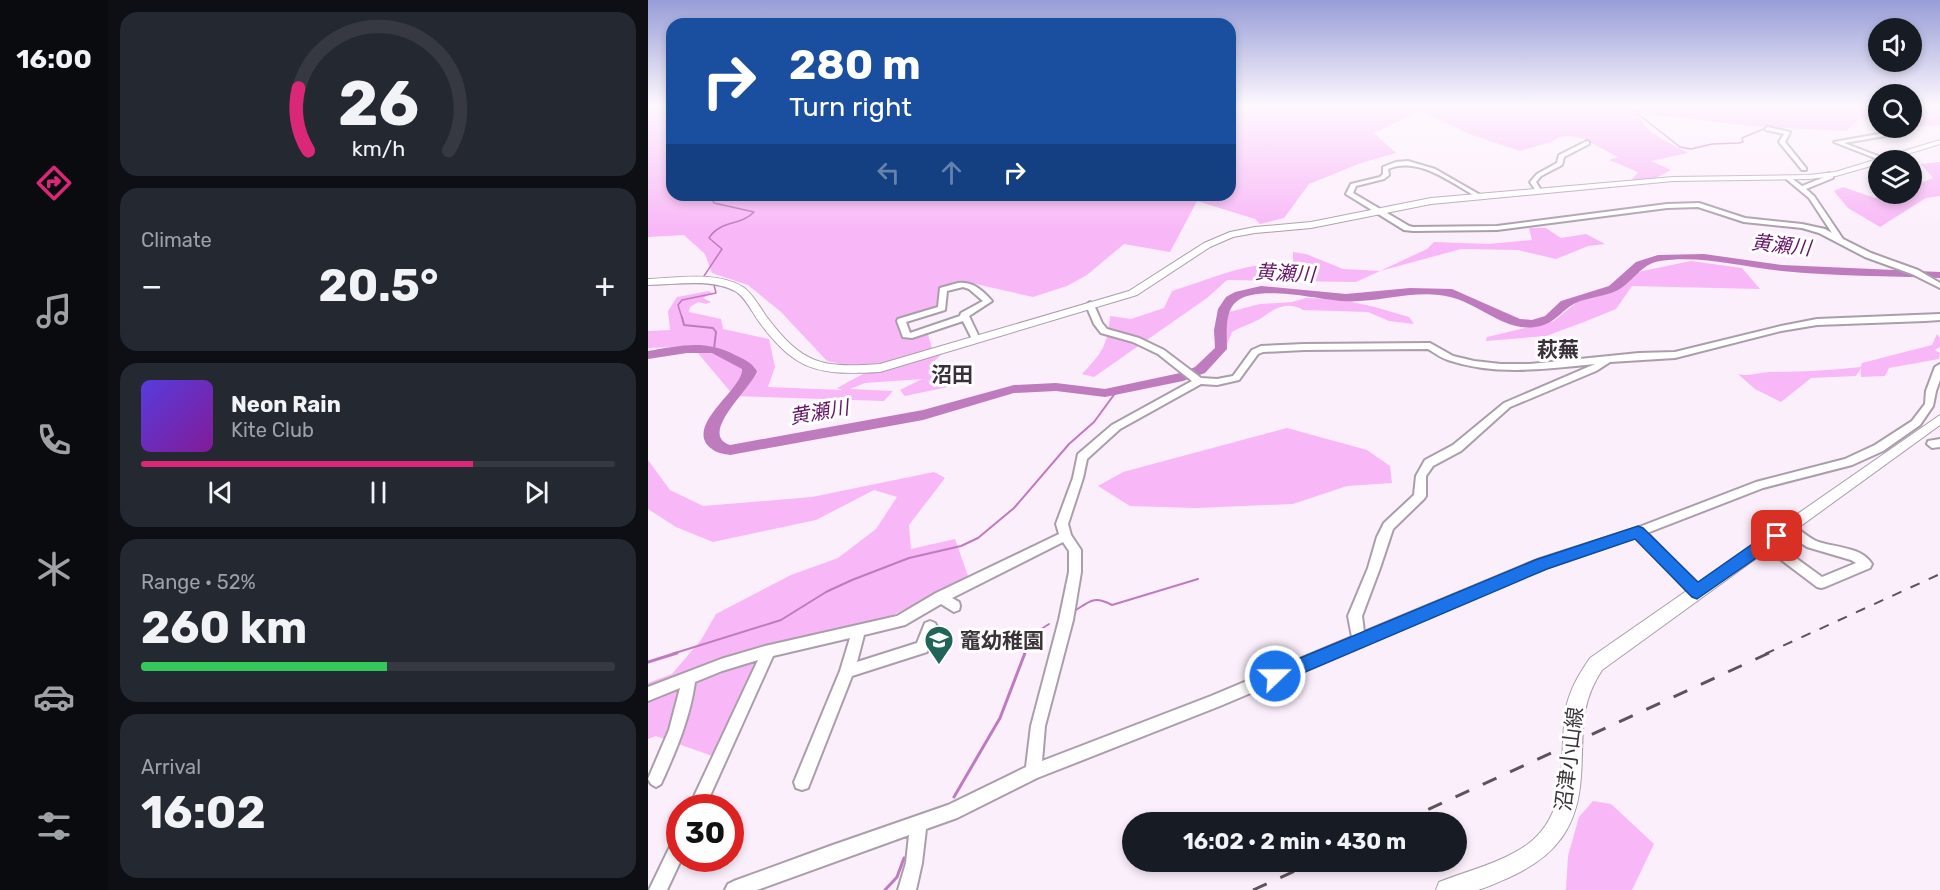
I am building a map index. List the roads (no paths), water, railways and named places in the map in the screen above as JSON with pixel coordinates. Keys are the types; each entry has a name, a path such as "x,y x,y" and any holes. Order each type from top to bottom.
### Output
{"street":[{"path":"1538,190 1533,182 1539,175 1560,164 1561,156 1573,149"},
{"path":"1787,149 1804,169"},
{"path":"1852,149 1868,155"},
{"path":"1479,196 1412,161 1385,168 1386,175 1382,178 1357,183 1351,187 1349,194 1374,211 1407,228 1483,228 1667,206 1699,205 1744,220 1811,228 1839,239 1868,255 1915,272 1937,284"},
{"path":"648,282 704,281 723,283 741,290 773,333 793,354 812,365 827,369 862,370 891,366 1140,289 1207,245 1230,235 1255,230 1311,225 1431,201 1673,179 1788,178 1829,175 1868,164"},
{"path":"1802,188 1831,177 1829,175"},
{"path":"1788,178 1812,197 1839,239"},
{"path":"964,283 970,284 987,301 964,315 964,318 909,336 901,321 942,308 943,290 964,283"},
{"path":"1090,305 1098,324 1104,331 1152,348 1198,380"},
{"path":"1033,772 1038,726 1066,620 1075,572 1075,550 1065,536 1062,524 1078,478 1082,457 1116,427 1198,380 1230,381 1236,378 1255,352 1261,349 1283,347 1430,346 1436,351 1486,367 1551,365 1642,355 1672,356 1816,322 1915,320 1940,317"},
{"path":"964,318 976,339"},
{"path":"1359,640 1355,616 1374,568 1383,537 1388,526 1420,496 1421,476 1429,463 1456,448 1507,405 1593,369 1609,359"},
{"path":"734,890 951,812 1033,772 1194,710 1541,564 1638,532 1760,485 1884,452 1916,423 1929,404 1930,391 1940,367"},
{"name":"沼津小山線","path":"1447,890 1516,861 1547,842 1563,816 1569,784 1575,703 1585,679 1607,655 1767,543 1884,452 1940,419"},
{"path":"1767,543 1821,583 1866,564 1855,556 1811,544 1787,528"},
{"path":"1638,532 1697,592"},
{"path":"648,694 721,665 769,651 900,621 941,597 1065,536"},
{"path":"941,597 954,606"},
{"path":"847,671 922,648 930,627"},
{"path":"802,782 847,671 860,631"},
{"path":"703,794 769,651"},
{"path":"656,779 677,730 687,699 688,678"},
{"path":"907,890 914,863 918,825"},
{"path":"658,890 667,872"}],"waterway":[{"path":"1688,149 1693,149"},
{"path":"704,276 722,249 709,238 719,228 754,212 713,201"},
{"name":"黄瀬川","path":"648,355 687,349 714,349 747,366 750,371 748,378 717,417 712,429 712,438 717,446 730,450 923,415 1014,389 1056,387 1105,393 1183,377 1200,370 1221,349 1220,330 1224,309 1230,300 1239,294 1261,289 1346,298 1410,292 1452,293 1517,322 1533,324 1549,319 1565,304 1613,288 1640,264 1658,258 1704,257 1782,268 1940,275"},
{"path":"682,318 678,305 682,300 716,293 714,285"},
{"path":"682,317 684,325 713,328 716,332 714,349"},
{"path":"672,654 781,620 826,592 852,580 909,558 961,546 978,538 1014,508 1069,444 1094,422 1116,392"},
{"path":"1076,610 1093,600 1112,605 1198,579"},
{"path":"1024,654 1029,637 1049,624"},
{"path":"648,662 677,653"},
{"path":"954,797 1000,718 1025,653"},
{"path":"885,890 897,877 904,858"}],"railway":[{"path":"1765,654 1940,574"},
{"path":"1423,812 1769,653"},
{"path":"1253,890 1293,872"}],"place":[{"name":"竈幼稚園","path":"939,666"}],"district":[{"name":"萩蕪","path":"1558,349"},
{"name":"沼田","path":"952,374"}]}
